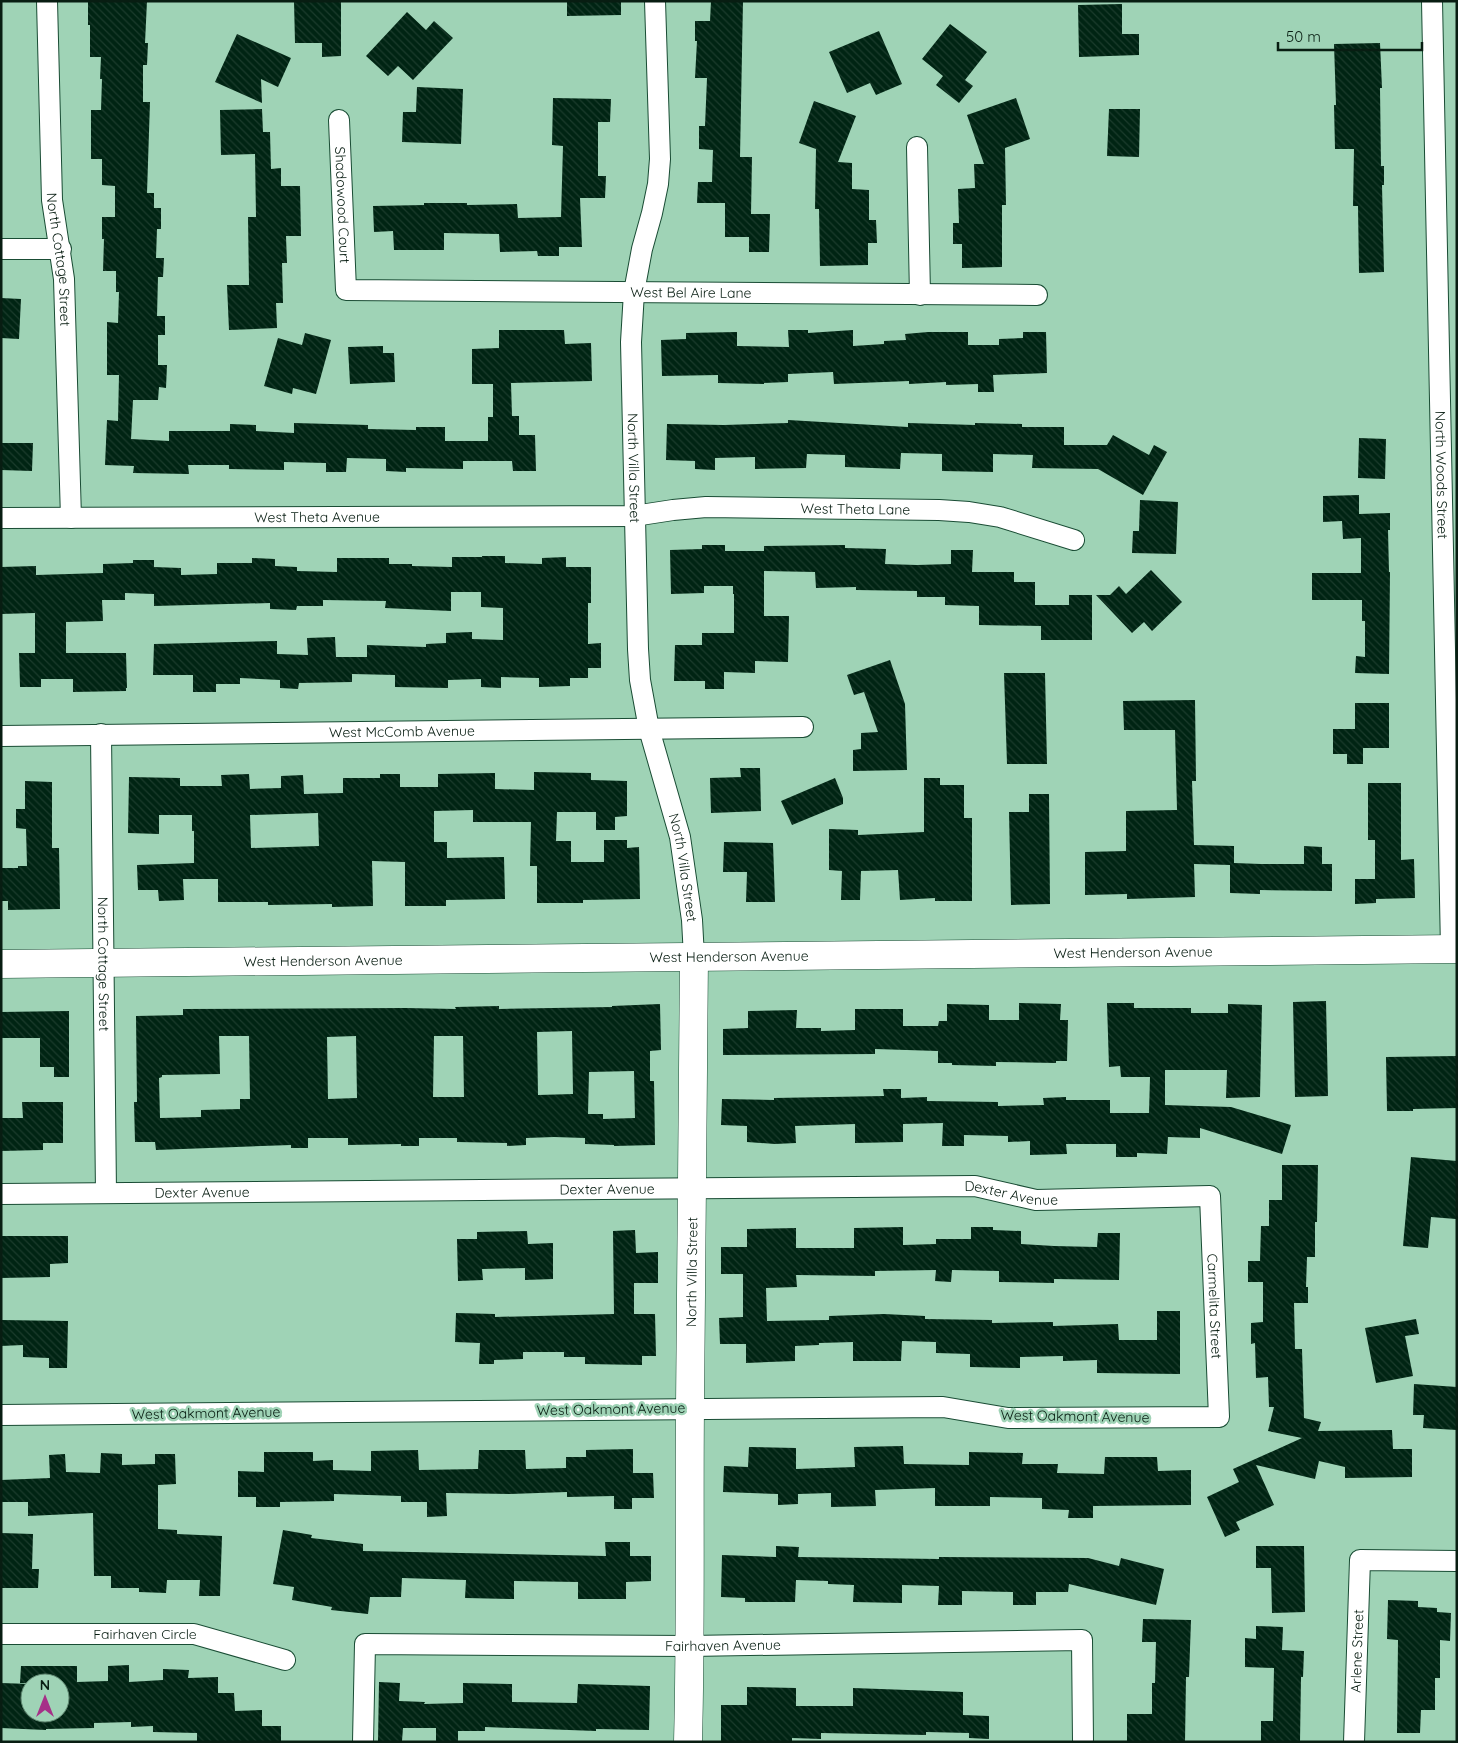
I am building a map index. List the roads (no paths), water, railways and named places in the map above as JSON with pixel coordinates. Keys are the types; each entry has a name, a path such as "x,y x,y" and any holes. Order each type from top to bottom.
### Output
{"main road":[{"name":"West Henderson Avenue","path":"1,964 1454,949"},
{"name":"North Villa Street","path":"688,1742 690,1408 694,1189 694,957"}],"street":[{"name":"North Cottage Street","path":"47,1 51,175 54,214 61,249 64,279 71,518"},
{"name":"North Villa Street","path":"655,1 660,159 658,184 642,249 634,292 631,357 638,650 648,729 680,837 692,920 694,957"},
{"name":"North Woods Street","path":"1432,1 1454,949"},
{"name":"Shadowood Court","path":"339,120 346,290"},
{"path":"917,147 920,295"},
{"path":"1,249 61,249"},
{"name":"West Bel Aire Lane","path":"346,290 1037,295"},
{"name":"West Theta Lane","path":"634,516 706,507 938,510 1000,517 1074,540"},
{"name":"West Theta Avenue","path":"1,518 634,516"},
{"name":"West McComb Avenue","path":"1,736 803,727"},
{"name":"North Cottage Street","path":"101,734 106,1193"},
{"name":"Dexter Avenue","path":"1,1194 975,1186 1036,1200 1210,1196"},
{"name":"Carmelita Street","path":"1210,1196 1219,1417"},
{"name":"West Oakmont Avenue","path":"1,1415 943,1407 1008,1418 1219,1417"},
{"name":"Arlene Street","path":"1354,1742 1360,1560 1457,1561"},
{"name":"Fairhaven Circle","path":"1,1634 194,1634 285,1660"},
{"name":"Fairhaven Avenue","path":"363,1742 365,1644 690,1646 1082,1640 1083,1742"}]}
